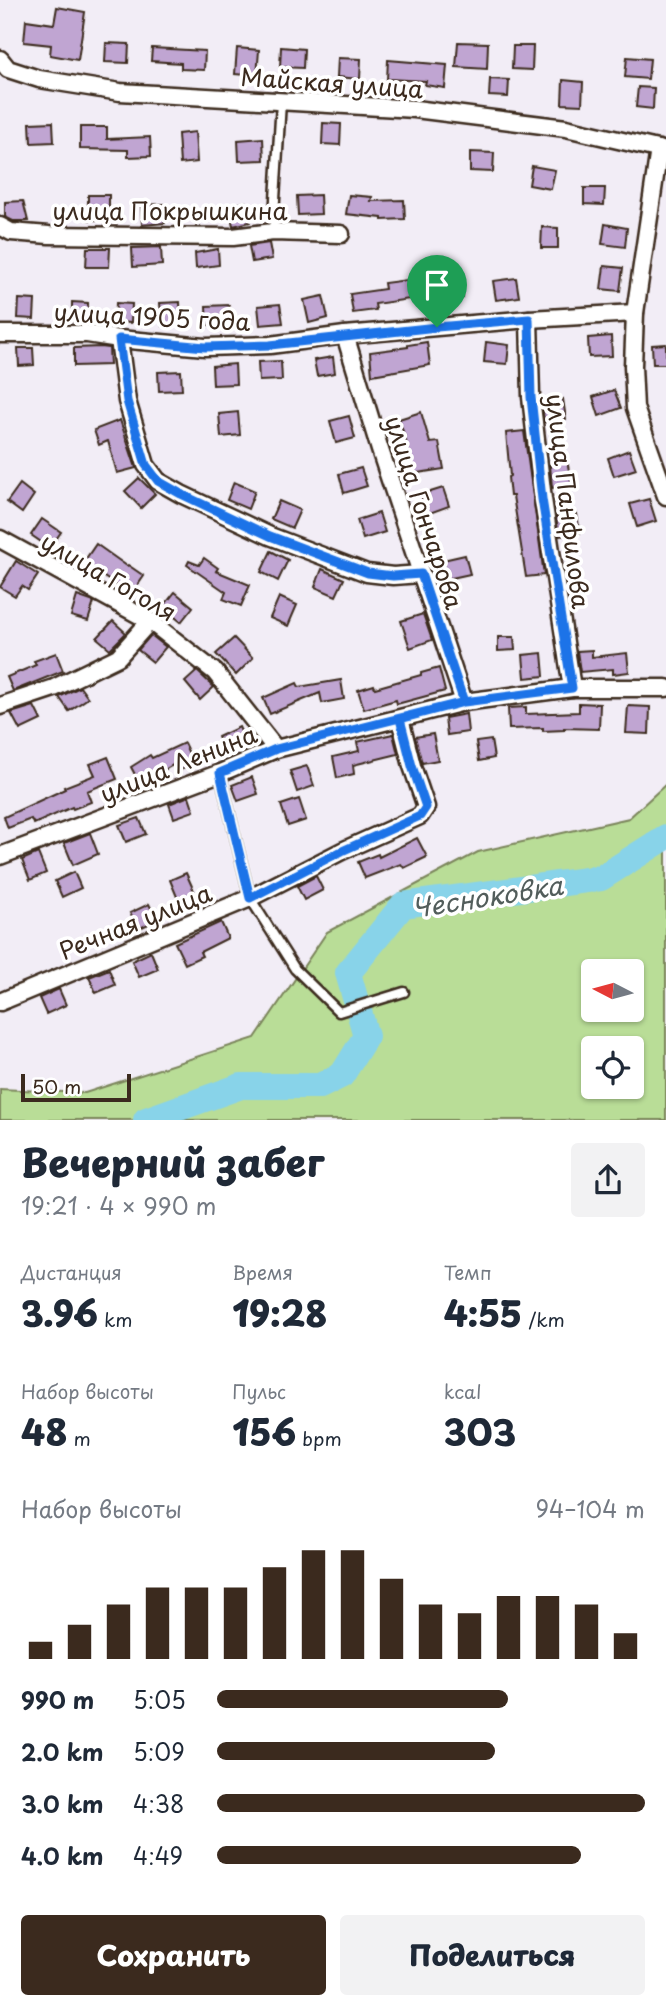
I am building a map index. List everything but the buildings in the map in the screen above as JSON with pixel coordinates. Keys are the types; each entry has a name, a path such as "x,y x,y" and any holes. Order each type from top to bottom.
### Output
{"street":[{"name":"Майская улица","path":"0,59 8,69 39,79 120,92 415,109 566,128 662,150"},
{"path":"662,150 635,313 633,366 635,408 666,496"},
{"name":"улица Покрышкина","path":"0,226 11,232 89,235 233,237 273,232 341,234"},
{"name":"улица 1905 года","path":"0,334 87,334 205,347 270,345 345,335 635,313"},
{"name":"улица Панфилова","path":"529,319 531,397 542,499 572,688"},
{"name":"улица Гончарова","path":"345,335 464,702"},
{"path":"119,339 127,401 146,465 158,481 270,536 368,573 393,576 421,574"},
{"name":"улица Гоголя","path":"0,539 150,621 215,672 276,749"},
{"path":"0,706 54,688 118,657 150,621"},
{"name":"улица Ленина","path":"0,856 220,773 276,749 464,702 572,688 666,688"},
{"name":"Речная улица","path":"0,1002 250,898 342,851 420,816 426,807 400,719"}],"lane":[{"path":"273,232 281,102"},
{"path":"220,773 250,898 295,969 339,1012 404,992"}],"green space":[{"path":"666,784 666,1120 0,1120 0,1089 85,1093 255,1038 327,932 478,852 629,818"}],"waterway":[{"name":"Чесноковка","path":"146,1120 241,1086 320,1086 342,1075 366,1036 348,973 403,905 601,878 666,837"}],"route":[{"path":"437,327 270,345 205,347 119,339 127,401 146,465 158,481 270,536 368,573 393,576 421,574 464,702 400,719 426,807 420,816 342,851 250,898 220,773 276,749 464,702 572,688 542,499 531,397 529,319 437,327"}]}
